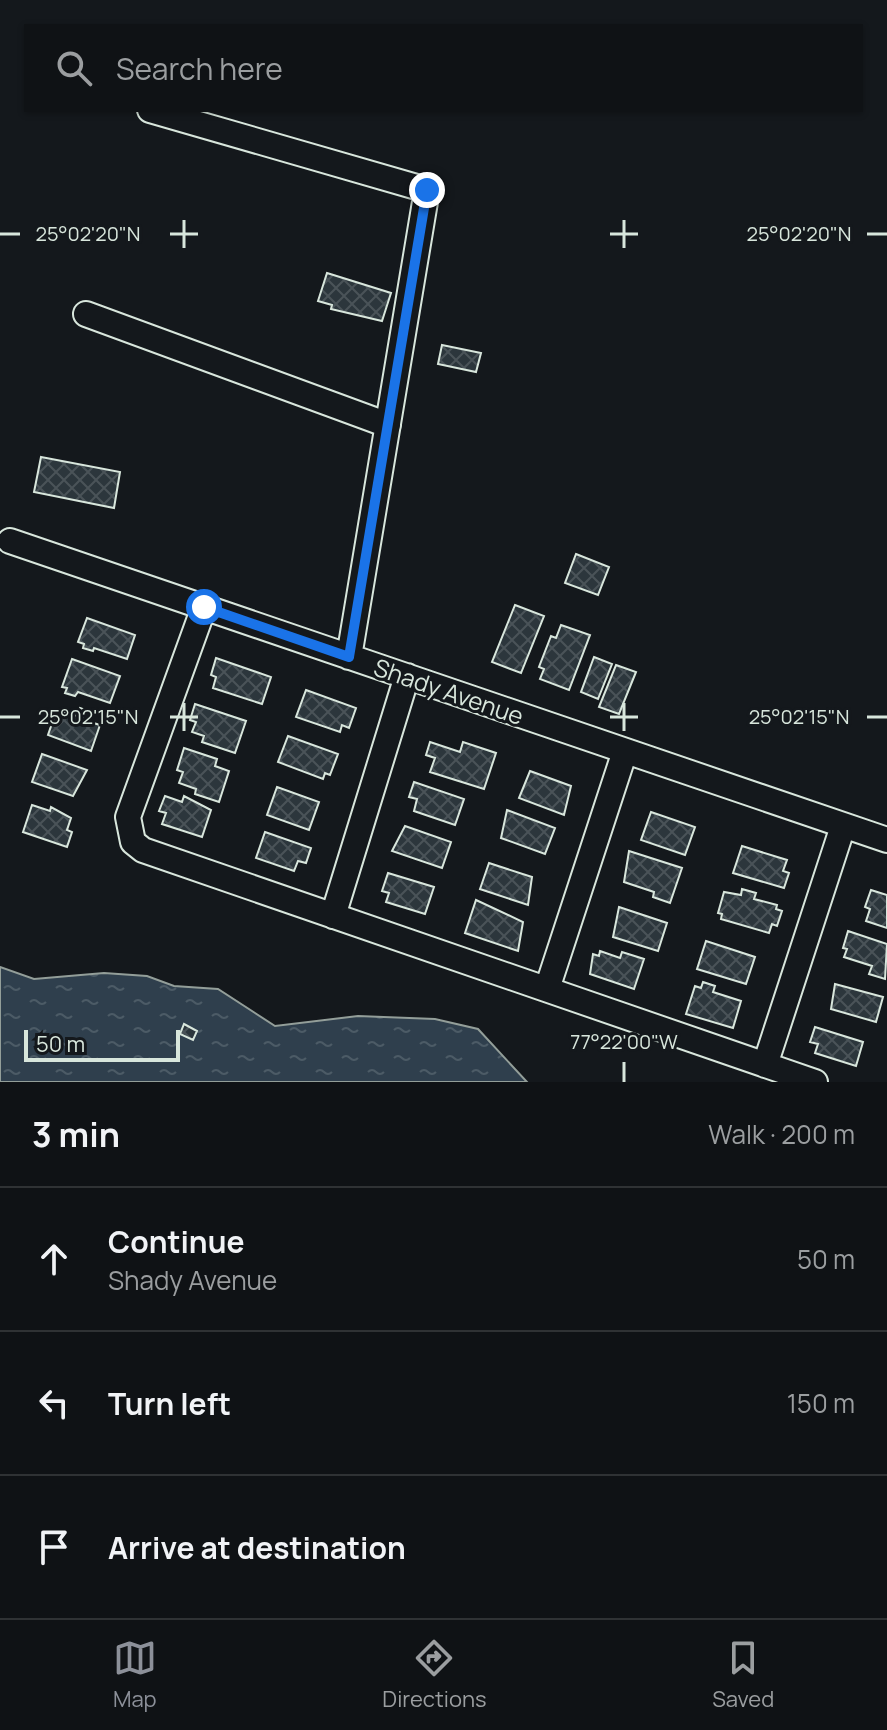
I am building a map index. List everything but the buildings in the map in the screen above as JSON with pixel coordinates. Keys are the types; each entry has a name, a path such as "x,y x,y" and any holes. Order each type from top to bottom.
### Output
{"street":[{"path":"157,112 427,190 349,657"},
{"path":"86,314 388,425"},
{"name":"Shady Avenue","path":"10,541 887,840"},
{"path":"204,607 128,817 133,842 143,850 815,1082"},
{"path":"333,916 407,676"},
{"path":"547,989 625,751"},
{"path":"765,1065 843,826"}],"water":[{"path":"0,967 34,979 104,973 147,976 174,986 218,989 275,1026 358,1016 435,1019 478,1029 527,1082 0,1082"}],"route":[{"path":"204,607 349,657 427,190"}]}
